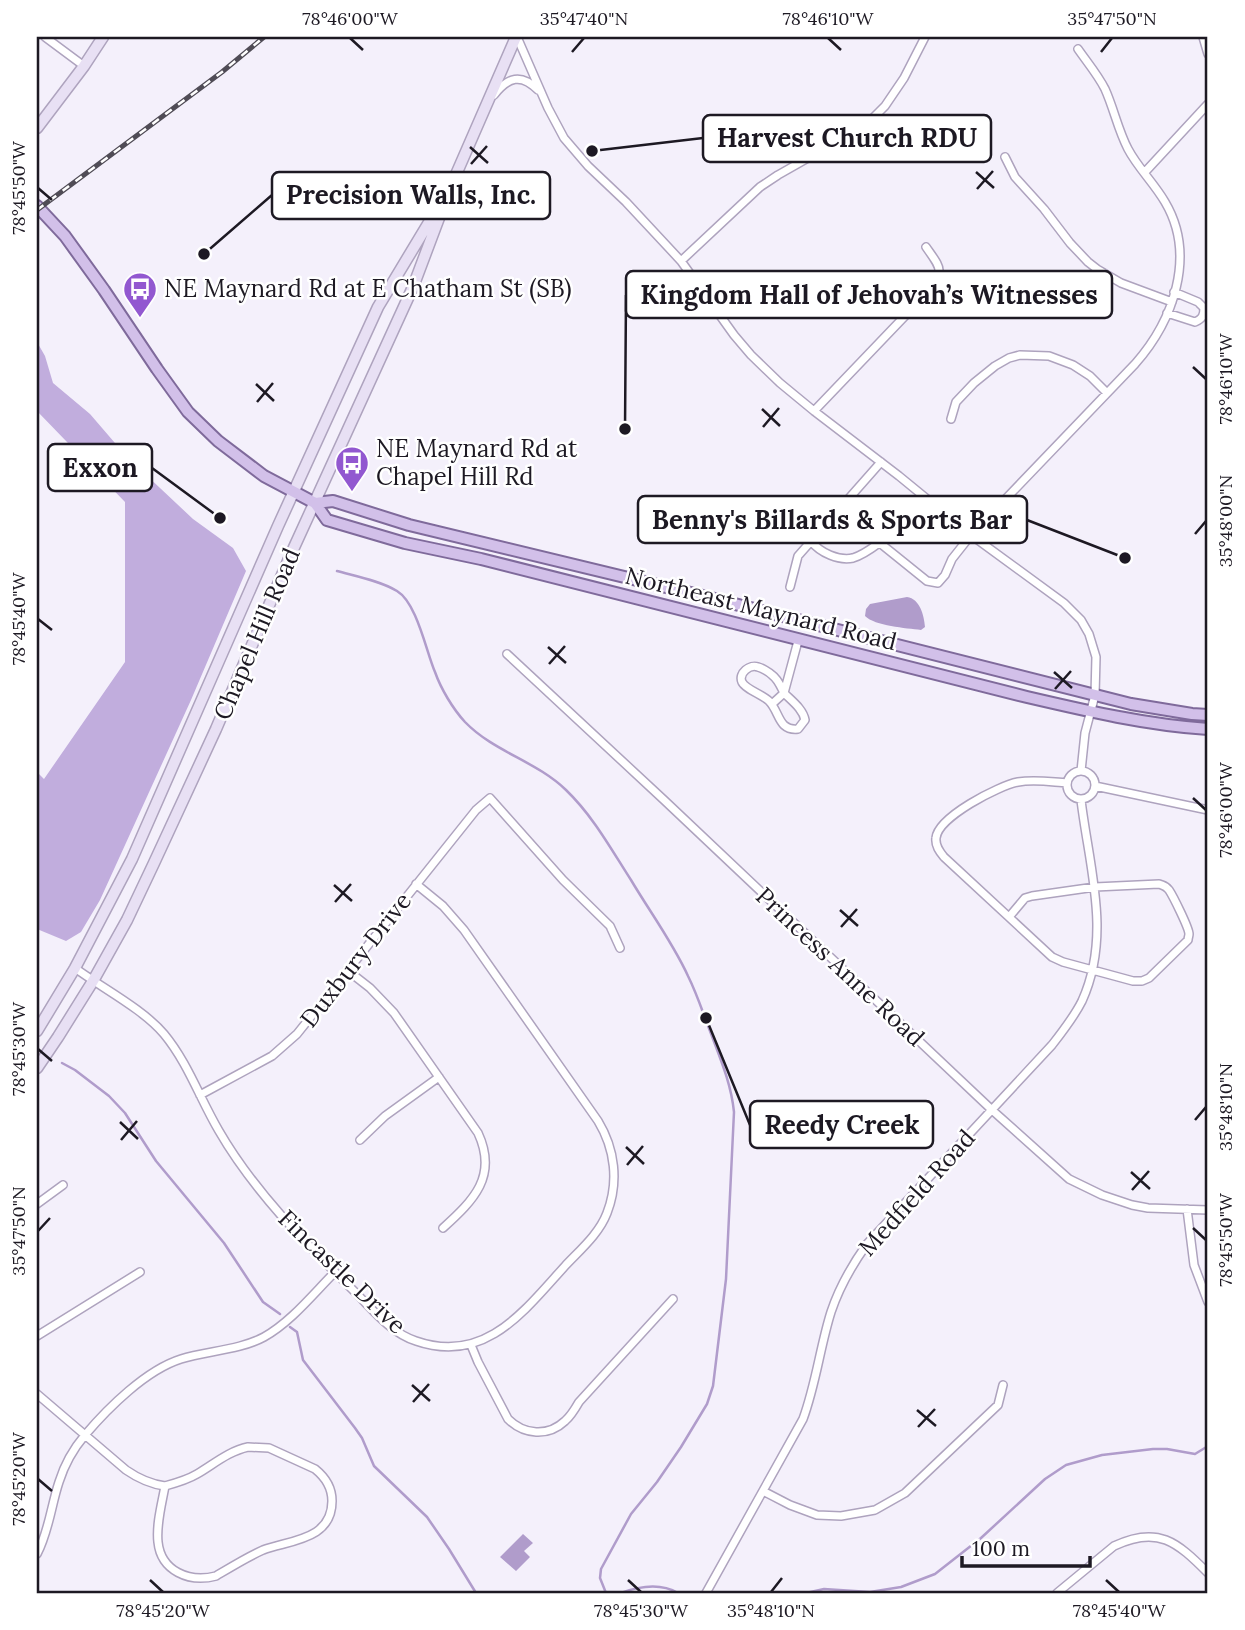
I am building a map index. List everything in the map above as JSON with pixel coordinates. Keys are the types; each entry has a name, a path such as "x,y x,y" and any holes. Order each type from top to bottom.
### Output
{"main road":[{"path":"37,128 103,37"},
{"name":"Chapel Hill Road","path":"37,1068 93,981 127,920 154,863 413,287 451,186 516,37"},
{"name":"Chapel Hill Road","path":"37,1031 75,968 132,859 378,307 451,186"},
{"name":"Northeast Maynard Road","path":"37,206 65,236 188,412 218,441 264,476 315,503 327,520 419,546 481,559 1090,712 1151,723 1208,729"},
{"name":"Northeast Maynard Road","path":"315,503 333,501 409,525 543,556 1095,695 1143,706 1208,715"}],"street":[{"path":"45,37 84,66"},
{"path":"516,37 557,127 572,148 643,218 681,261 751,355 814,411 971,535 1064,603 1081,620 1089,634 1096,657 1095,695 1085,733 1081,771"},
{"path":"681,261 760,187 873,118 904,78 925,37"},
{"path":"1203,37 1208,54"},
{"path":"839,510 927,582 937,583 971,535 1107,393 1157,335 1171,302 1179,272 1177,233 1166,203 1127,146 1100,81 1078,49"},
{"path":"485,107 511,79 525,80 542,93"},
{"path":"1144,172 1208,104"},
{"path":"1005,157 1015,177 1080,255 1097,269 1121,282 1171,302"},
{"path":"814,411 937,281 939,264 926,247"},
{"path":"1167,313 1195,322 1204,314 1204,308 1199,302 1174,292"},
{"path":"951,419 956,402 974,383 1002,362 1020,355 1039,355 1062,360 1082,370 1107,393"},
{"path":"789,587 798,556 881,462"},
{"path":"811,541 824,552 851,558 879,543"},
{"path":"772,704 784,693 799,641"},
{"name":"Princess Anne Road","path":"507,654 992,1110 1069,1179 1087,1189 1132,1205 1208,1210"},
{"path":"752,666 758,667 776,677 784,693 801,710 805,720 798,729 787,728 782,724 772,704 743,685 741,675 752,666"},
{"path":"1081,771 1090,774 1095,786 1092,794 1081,800 1072,796 1067,783 1070,776 1081,771"},
{"path":"1009,917 1026,898 1032,896 1095,887 1163,885 1173,898 1189,934 1188,940 1149,978 1137,981 1063,962 1052,957 1009,917 939,851 935,840 942,825 995,789 1030,780 1067,783"},
{"path":"1095,786 1208,810"},
{"name":"Duxbury Drive","path":"200,1095 265,1060 297,1034 476,810 490,798 563,880 610,926 620,948"},
{"name":"Medfield Road","path":"706,1593 798,1428 812,1393 832,1309 853,1264 867,1244 1052,1045 1081,1002 1096,956 1098,926 1095,887 1081,800"},
{"name":"Fincastle Drive","path":"75,968 140,1012 163,1032 180,1057 219,1132 244,1169 335,1272 387,1324 415,1341 436,1346 471,1345 496,1334 522,1312 594,1234 607,1213 612,1194 612,1153 598,1121 464,930 443,906 416,884"},
{"path":"347,970 370,988 394,1013 478,1133 484,1146 484,1180 462,1212 443,1228"},
{"path":"360,1140 385,1116 439,1077"},
{"path":"37,1205 62,1185"},
{"path":"1187,1209 1194,1265 1208,1302"},
{"path":"37,1336 140,1272"},
{"path":"37,1554 65,1465 85,1435 138,1383 178,1360 261,1339 293,1314 335,1272"},
{"path":"471,1345 508,1419 523,1430 549,1431 569,1418 579,1402 673,1299"},
{"path":"763,1491 817,1515 841,1516 875,1510 905,1493 998,1405 1003,1385"},
{"path":"37,1394 126,1471 151,1484 164,1486 183,1481 239,1449 269,1448 321,1474 331,1494 331,1510 325,1524 311,1536 262,1551 216,1576 193,1578 178,1574 166,1563 160,1551 158,1536 164,1486"},
{"path":"1057,1593 1114,1546 1123,1541 1143,1537 1173,1542 1208,1573"}],"shaded area":[{"path":"37,342 45,356 53,383 90,414 127,457 193,519 233,548 246,571 100,900 81,932 66,941 37,929 37,772 44,779 125,662 125,502 37,411"},
{"path":"907,597 915,601 920,608 925,627 921,630 883,624 865,616 870,604"},
{"path":"523,1534 533,1543 524,1551 530,1557 516,1571 500,1557"}],"waterway":[{"path":"337,571 383,584 404,597 415,616 441,685 465,722 489,741 542,771 566,790 585,811 682,964 728,1081 734,1112 726,1279 713,1386 707,1404 681,1447 631,1514 601,1569 600,1578 606,1593"},
{"path":"62,1063 109,1096 125,1113 156,1161 224,1243 263,1302 280,1314"},
{"path":"290,1327 297,1332 303,1360 362,1438 374,1466 427,1517 476,1593"},
{"path":"806,1593 824,1589 870,1592 901,1587 935,1574 981,1538 1045,1479 1066,1465 1102,1455 1153,1449 1195,1454 1208,1446"},
{"path":"621,1593 650,1587 665,1588 678,1593"}],"railway":[{"path":"37,210 222,72 264,37"}],"place":[{"name":"Harvest Church RDU","path":"592,151"},
{"name":"Precision Walls, Inc.","path":"204,254"},
{"name":"NE Maynard Rd at E Chatham St (SB)","path":"140,319"},
{"name":"Kingdom Hall of Jehovah’s Witnesses","path":"625,429"},
{"name":"NE Maynard Rd at Chapel Hill Rd","path":"352,493"},
{"name":"Exxon","path":"220,518"},
{"name":"Benny's Billards & Sports Bar","path":"1125,558"},
{"name":"Reedy Creek","path":"706,1018"}]}
